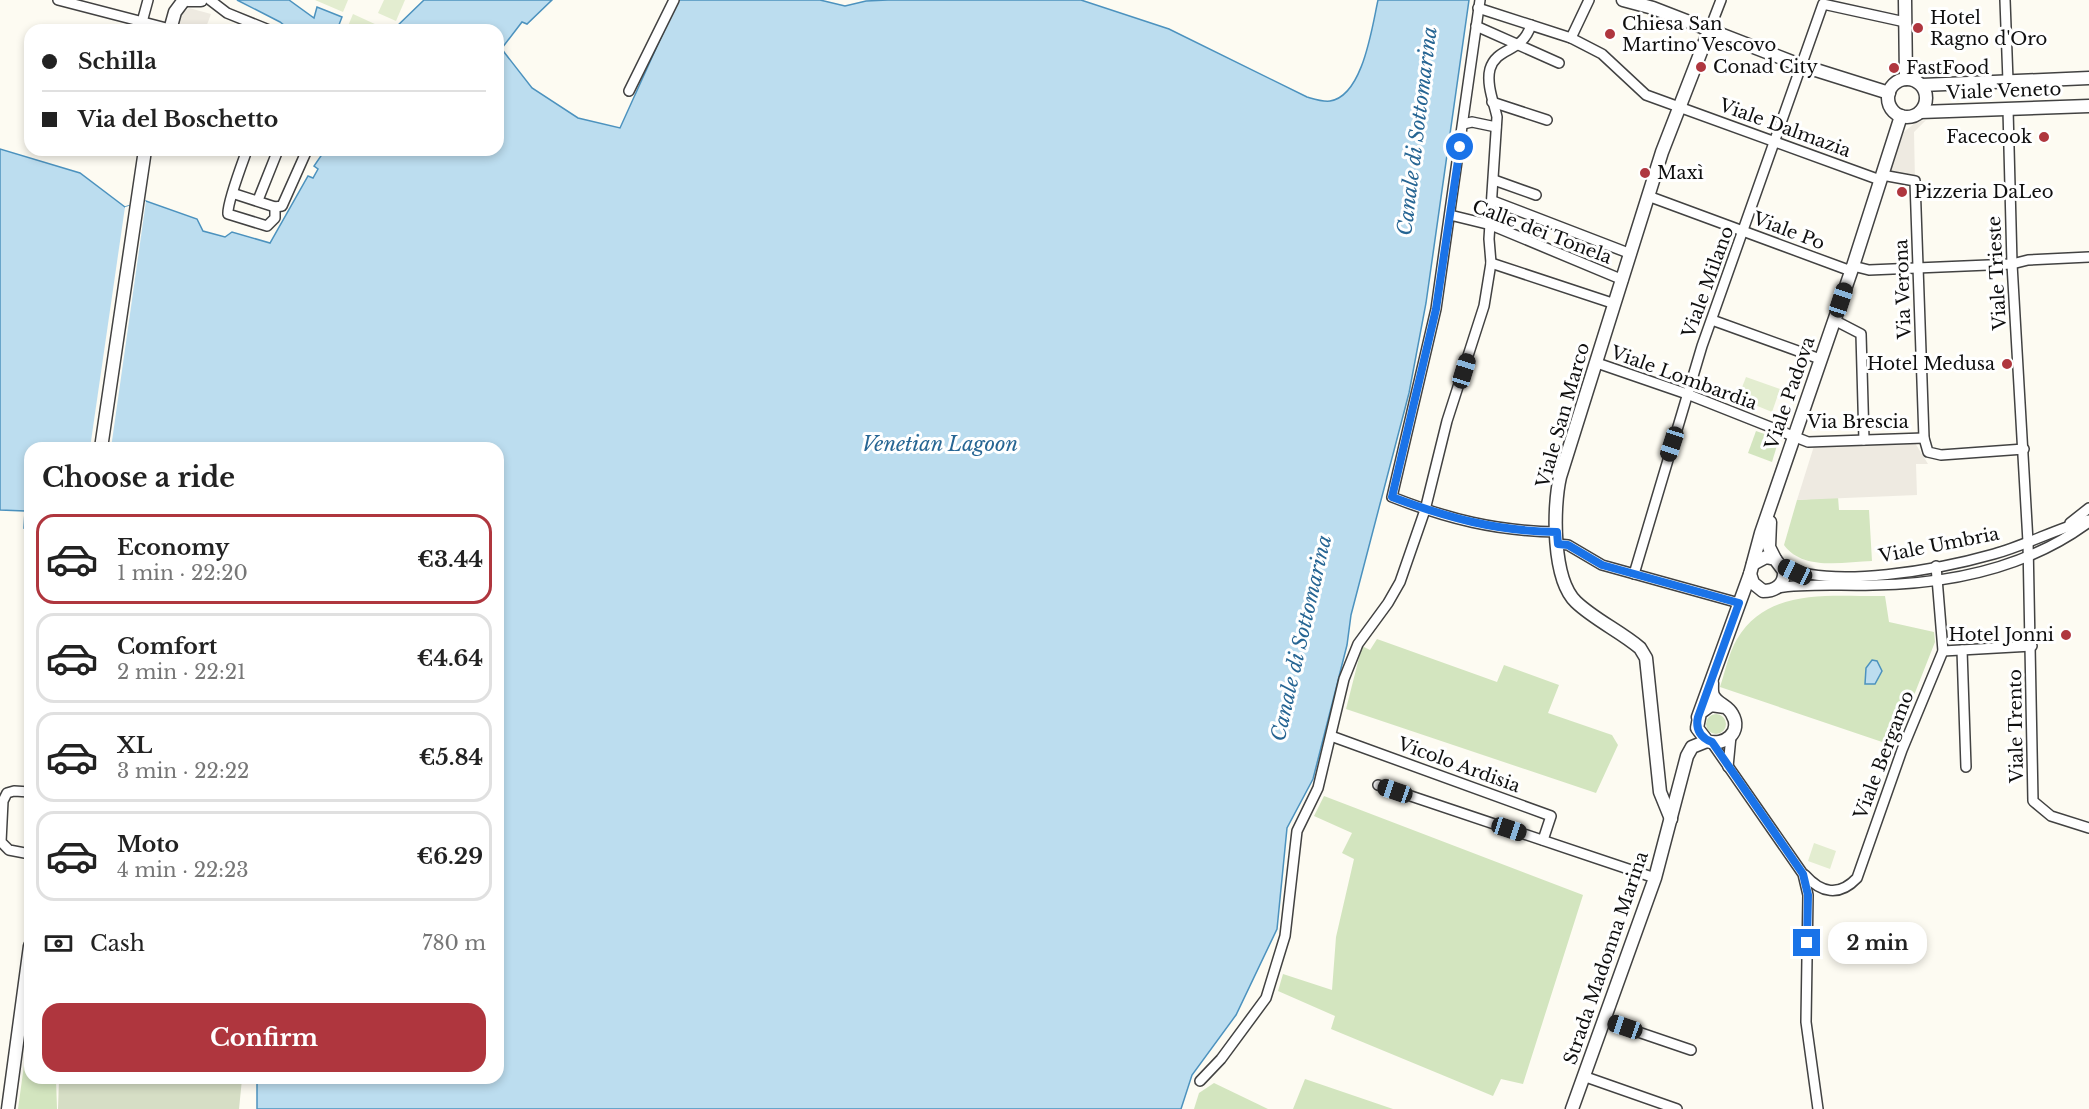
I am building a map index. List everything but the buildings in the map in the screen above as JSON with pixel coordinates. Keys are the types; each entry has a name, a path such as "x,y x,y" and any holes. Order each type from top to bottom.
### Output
{"street":[{"path":"58,0 149,24"},
{"path":"142,22 148,0"},
{"path":"172,24 175,12 186,0 201,0"},
{"path":"210,0 227,13 254,24"},
{"path":"629,91 674,0"},
{"path":"1571,38 1589,0"},
{"path":"1623,0 1653,8 1800,65 1889,93"},
{"name":"Viale San Marco","path":"1671,819 1660,792 1646,658 1636,645 1580,605 1569,593 1563,581 1556,503 1560,477 1598,363 1677,107 1721,0"},
{"path":"1905,0 1906,79"},
{"path":"2005,0 2008,81"},
{"path":"1479,4 1436,309 1392,497 1471,524 1558,538 1602,565 1737,608 1763,591 1777,588 1784,576 1779,562 1766,557 1752,569 1752,583 1763,591"},
{"name":"Viale Dalmazia","path":"1479,4 1571,38 1602,54 1646,94 1677,107 1881,178"},
{"name":"Viale Milano","path":"1634,574 1687,394 1823,4 1905,22"},
{"path":"1200,1081 1221,1059 1269,990 1285,936 1297,831 1318,788 1344,679 1358,644 1388,603 1400,582 1425,510 1447,421 1484,306 1491,262 1497,127 1490,74 1495,59 1520,45 1528,35 1531,25"},
{"path":"1476,26 1559,63"},
{"name":"Viale Veneto","path":"1922,86 2089,78"},
{"path":"1906,79 1922,86 1927,99 1920,112 1914,116 1901,116 1890,107 1889,93 1895,83 1906,79"},
{"path":"1492,102 1547,120"},
{"name":"Viale Veneto","path":"1920,112 2089,106"},
{"name":"Viale Trieste","path":"2008,110 2012,264 2028,542"},
{"name":"Viale Padova","path":"1698,717 1752,569 1793,436 1852,268 1901,116"},
{"path":"1463,124 1472,122 1497,127"},
{"path":"102,442 144,156"},
{"path":"245,156 235,194 228,206 228,214 267,226 275,218 275,207"},
{"path":"258,200 276,156"},
{"path":"235,194 275,207 282,206 305,156"},
{"name":"Via Verona","path":"1881,178 1915,181 1924,438"},
{"path":"1494,180 1536,195"},
{"name":"Viale Po","path":"1648,196 1852,268 1869,270 2012,264 2028,260 2089,257"},
{"path":"1493,201 1631,254"},
{"name":"Calle dei Tonela","path":"1450,215 1491,225 1623,280"},
{"path":"1491,262 1616,304"},
{"path":"1712,320 1820,359"},
{"path":"1834,320 1861,334 1864,440"},
{"name":"Viale Lombardia","path":"1598,363 1687,394 1793,436"},
{"name":"Via Brescia","path":"1793,436 1808,442 1924,438"},
{"path":"1924,438 1928,452 1941,454 2024,449"},
{"name":"Viale Umbria","path":"2064,527 2089,508"},
{"name":"Viale Padova","path":"1769,512 1769,547 1779,562"},
{"name":"Viale Umbria","path":"1779,562 1811,575 1862,576 1936,566 1994,554 2064,527 2089,521"},
{"name":"Viale Umbria","path":"2069,537 2089,521"},
{"name":"Viale Umbria","path":"1777,588 1801,585 1905,585 1938,580 1990,570 2089,531"},
{"name":"Viale Trento","path":"2028,542 2032,646 2033,801 2051,816 2089,828"},
{"name":"Viale Bergamo","path":"1803,874 1817,888 1832,892 1848,887 1857,878 1902,750 1943,651 1936,566"},
{"path":"1943,651 2032,646"},
{"path":"1962,650 1966,767"},
{"path":"1713,676 1713,695 1732,714 1735,723 1731,736 1728,767"},
{"path":"1725,707 1712,705 1703,710 1698,717 1699,733 1710,742 1803,874 1808,895 1806,1022 1818,1109"},
{"name":"Vicolo Ardisia","path":"1330,736 1551,816 1543,840"},
{"path":"1671,819 1687,756 1692,747 1710,742 1723,742 1731,736"},
{"path":"0,784 7,793"},
{"path":"1378,785 1655,878"},
{"path":"24,791 14,790 7,793 3,801 1,842 9,850 24,853"},
{"name":"Strada Madonna Marina","path":"1572,1109 1655,878 1671,819"},
{"path":"8,1109 24,990"},
{"path":"1603,1020 1691,1050"},
{"path":"1583,1077 1677,1109"}],"green space":[{"path":"315,0 348,0 343,12"},
{"path":"384,0 405,0 396,21 378,13"},
{"path":"353,14 375,24 349,24"},
{"path":"1746,377 1780,389 1772,412 1738,398"},
{"path":"1756,431 1779,439 1772,462 1748,453"},
{"path":"1838,497 1839,510 1869,510 1872,561 1813,562 1792,553 1784,545 1797,500"},
{"path":"1885,596 1889,622 1934,632 1935,642 1894,746 1720,687 1734,644 1750,622 1766,610 1784,602 1804,598"},
{"path":"1377,639 1497,682 1504,665 1559,685 1548,713 1612,735 1618,745 1596,793 1346,709 1362,646 1370,650"},
{"path":"1716,714 1723,717 1726,724 1723,731 1716,734 1709,731 1706,724 1709,717"},
{"path":"1324,796 1583,895 1523,1084 1501,1079 1493,1096 1331,1029 1335,1016 1278,991 1283,974 1332,990 1336,937 1354,859 1342,853 1352,833 1314,816"},
{"path":"1814,843 1836,851 1830,869 1808,861"},
{"path":"24,1065 24,1084 56,1084 57,1109 18,1109"},
{"path":"1305,1079 1393,1109 1293,1109"},
{"path":"1214,1083 1268,1109 1194,1109 1199,1093"},
{"path":"59,1084 242,1084 239,1109 58,1109"}],"shaded area":[{"path":"189,8 211,14 207,24 178,24 181,15"},
{"path":"1926,120 1914,132 1915,181 1888,176 1904,132 1916,122"},
{"path":"1915,443 1928,464 1916,464 1917,495 1797,500 1814,446"}],"water":[{"path":"237,0 289,0 314,18 317,7 342,17 339,24 282,24"},
{"name":"Venetian Lagoon","path":"424,0 552,0 527,24 522,22 504,45 504,24 399,24"},
{"name":"Venetian Lagoon","path":"678,0 820,0 845,6 866,1 888,0 1081,0 1169,29 1307,97 1330,101 1341,96 1351,87 1358,74 1369,43 1378,0 1469,0 1426,303 1409,393 1351,615 1347,645 1313,779 1287,828 1277,929 1236,1015 1192,1075 1181,1109 257,1109 257,1084 504,1084 504,442 24,442 24,511 0,510 0,149 80,173 125,207 146,201 197,219 203,231 225,237 232,232 270,243 308,176 313,178 318,169 314,166 321,156 504,156 504,52 532,88 578,118 620,128"},
{"path":"1872,660 1877,661 1882,671 1875,684 1865,684 1866,668"}],"pier":[{"path":"146,201 112,442 91,442 125,207"}],"place":[{"name":"Hotel Ragno d'Oro","path":"1918,28"},
{"name":"Chiesa San Martino Vescovo","path":"1610,34"},
{"name":"Conad City","path":"1701,67"},
{"name":"FastFood","path":"1894,68"},
{"name":"Facecook","path":"2044,137"},
{"name":"Maxì","path":"1645,173"},
{"name":"Pizzeria DaLeo","path":"1902,192"},
{"name":"Hotel Medusa","path":"2007,364"},
{"name":"Hotel Jonni","path":"2066,635"}],"route":[{"path":"1460,147 1436,309 1392,497 1471,524 1510,530 1557,532 1558,544 1568,545 1602,565 1739,603 1698,717 1697,728 1703,738 1712,742 1803,874 1808,895 1807,943"}],"water label":[{"name":"Canale di Sottomarina","path":"1417,131"},
{"name":"Canale di Sottomarina","path":"1301,638"}]}
